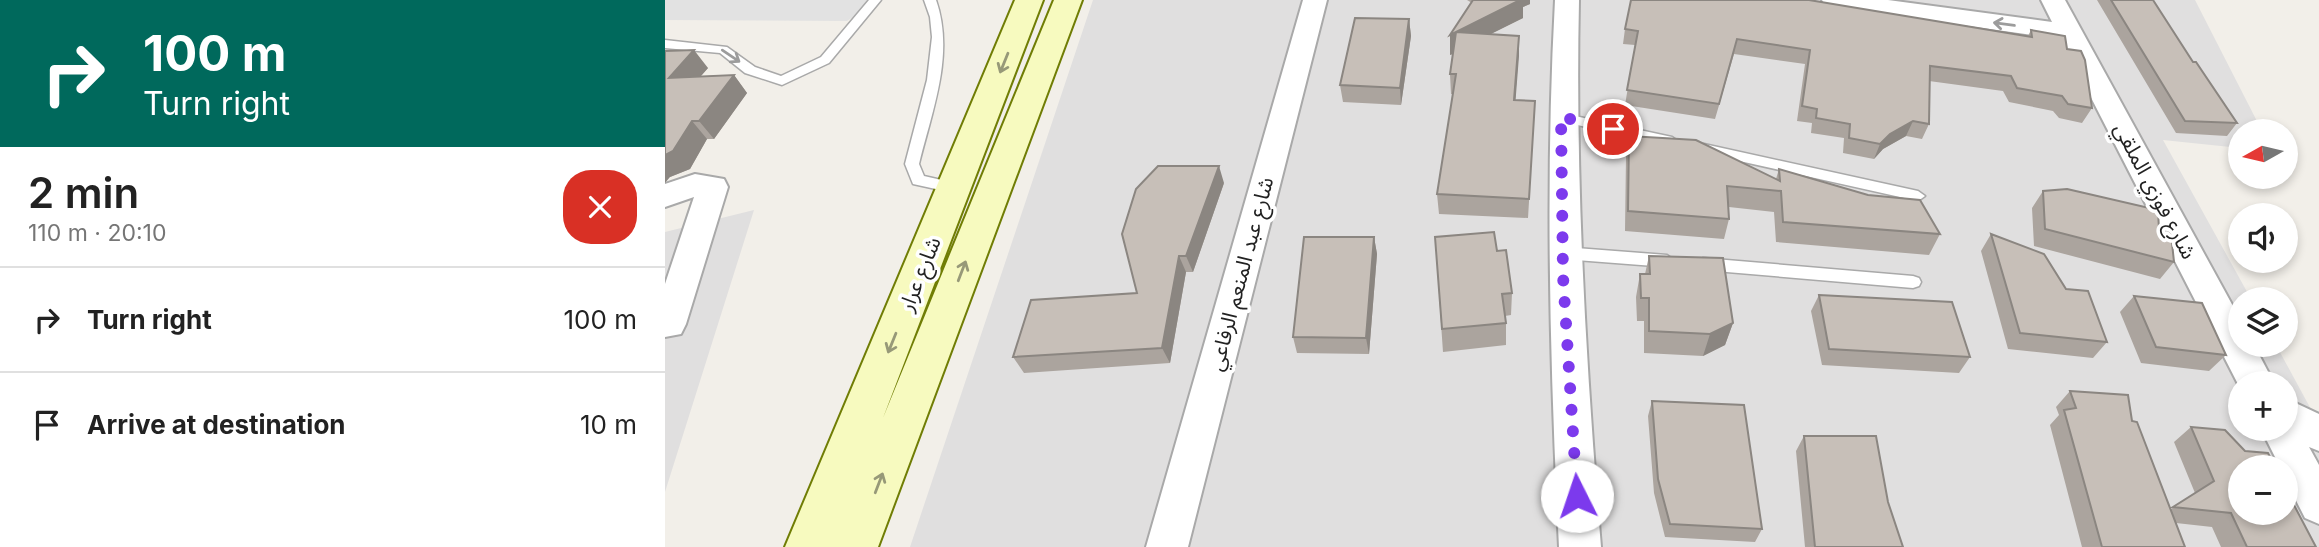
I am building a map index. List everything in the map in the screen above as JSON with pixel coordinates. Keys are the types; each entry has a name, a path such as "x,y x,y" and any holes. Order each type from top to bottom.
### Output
{"main road":[{"name":"شارع عرار","path":"809,547 1029,0"},
{"name":"شارع عرار","path":"854,547 1068,0"}],"street":[{"name":"شارع عبد المنعم الرفاعي","path":"1167,547 1315,0"},
{"path":"1567,0 1561,117 1562,253 1580,547"},
{"path":"1834,0 2072,33"},
{"name":"شارع فوزي الملقي","path":"2053,0 2250,371"},
{"path":"665,196 695,185 713,187 669,324"},
{"path":"2298,422 2319,434"},
{"path":"2286,441 2319,505"}],"lane":[{"path":"665,44 723,50 750,70 782,81 825,60 875,0"},
{"path":"930,0 937,13 939,42 912,164 918,180 954,188"},
{"path":"1561,117 1918,196"},
{"path":"1562,253 1913,282"}],"shaded area":[{"path":"665,0 879,0 847,21 665,20"},
{"path":"1093,0 2195,0 2256,119 2228,119 2228,147 2163,140 2228,257 2228,273 2237,273 2244,287 2228,287 2228,357 2283,357 2290,371 2228,371 2228,441 2298,441 2298,385 2319,424 2319,547 910,547"},
{"path":"754,210 665,492 665,232"}],"building":[{"path":"1473,0 1520,0 1450,35"},
{"path":"1631,0 1809,0 2032,37 2031,30 2065,36 2067,49 2081,51 2085,60 2092,108 2068,104 2062,96 2017,88 2011,76 1930,66 1929,124 1913,121 1890,134 1880,144 1849,138 1850,124 1816,118 1817,109 1802,106 1810,50 1737,39 1719,104 1627,90 1638,31 1625,29"},
{"path":"2111,0 2153,0 2234,119 2228,119 2228,123 2185,121"},
{"path":"1355,18 1409,19 1400,88 1340,85"},
{"path":"1456,32 1519,36 1514,100 1535,101 1529,199 1437,194 1456,74 1450,74"},
{"path":"694,50 669,78 734,75 699,121 692,121 673,151 665,155 665,51"},
{"path":"1629,136 1696,140 1780,181 1779,169 1868,195 1920,200 1940,234 1783,222 1781,191 1727,186 1729,219 1628,211"},
{"path":"1158,166 1219,166 1186,256 1179,256 1162,348 1013,357 1031,300 1137,293 1122,234 1136,189"},
{"path":"2067,189 2158,210 2159,230 2171,233 2174,262 2045,229 2043,191"},
{"path":"1494,232 1497,251 1506,250 1512,293 1502,294 1506,323 1442,329 1435,237"},
{"path":"1991,234 2044,254 2066,289 2088,291 2107,342 2020,333"},
{"path":"1304,237 1374,237 1366,338 1293,337"},
{"path":"1649,256 1723,258 1733,323 1710,334 1649,331 1649,298 1641,298 1640,274 1650,274"},
{"path":"1819,295 1952,302 1970,357 1829,349"},
{"path":"2134,296 2202,303 2226,355 2156,347"},
{"path":"2070,391 2128,395 2132,421 2137,422 2185,547 2102,547 2064,410 2076,408"},
{"path":"1652,401 1744,405 1762,529 1670,524 1658,479"},
{"path":"2191,427 2225,430 2228,441 2235,441 2245,451 2269,455 2228,455 2228,513 2173,507 2214,481"},
{"path":"1804,436 1876,436 1888,502 1903,547 1815,547"},
{"path":"2298,513 2316,547 2247,547 2237,525 2298,525"}],"route":[{"path":"1577,496 1562,253 1561,117 1613,129"}]}
